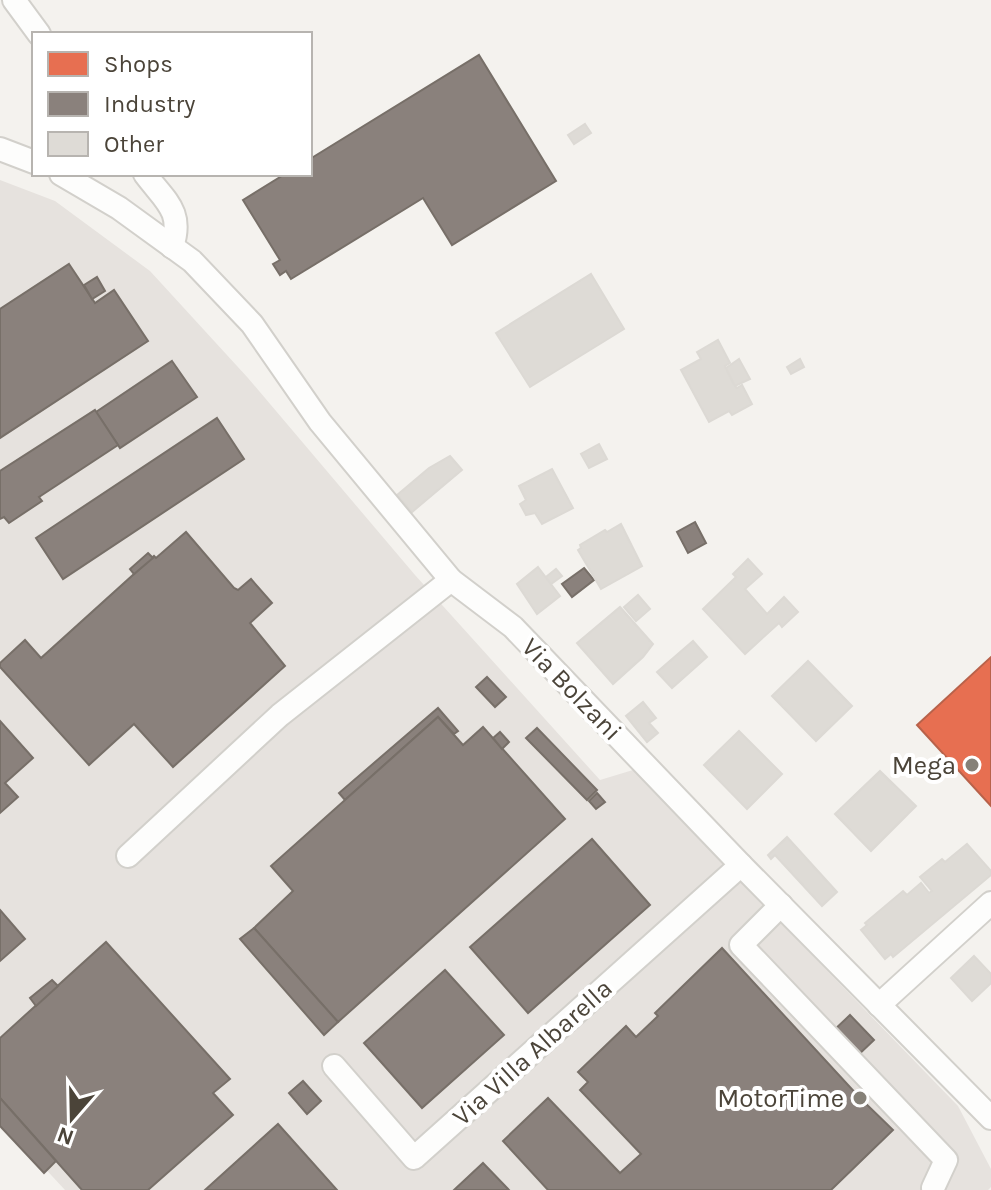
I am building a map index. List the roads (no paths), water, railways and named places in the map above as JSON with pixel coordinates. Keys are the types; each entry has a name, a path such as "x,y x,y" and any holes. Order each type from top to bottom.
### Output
{"street":[{"path":"14,0 38,32"},
{"path":"0,149 32,161"},
{"name":"Via Bolzani","path":"64,176 119,208 192,261 252,324 320,422 451,580 513,627 741,865 991,1118"},
{"path":"146,176 176,216 178,230 172,247"},
{"path":"128,856 280,715 451,580"},
{"name":"Via Villa Albarella","path":"334,1066 414,1158 741,865"},
{"path":"879,1005 991,903"},
{"path":"781,905 741,945 946,1160 933,1189"}],"place":[{"name":"Mega","path":"972,765"},
{"name":"MotorTime","path":"860,1098"}]}
